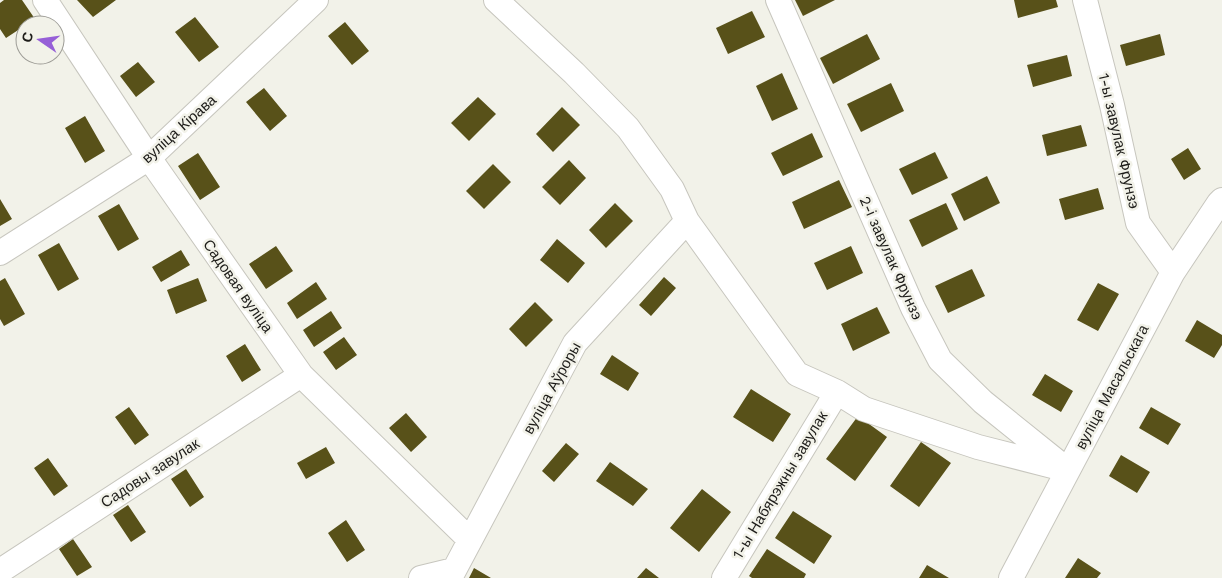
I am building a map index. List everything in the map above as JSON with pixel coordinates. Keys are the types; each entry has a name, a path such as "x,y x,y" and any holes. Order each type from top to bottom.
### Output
{"street":[{"name":"Садовая вуліца","path":"45,0 149,158 300,375 470,540"},
{"name":"вуліца Кірава","path":"0,253 149,158 316,0"},
{"path":"496,0 574,73 628,128 672,189 687,221 798,374 837,392 864,409 978,447 1068,470"},
{"name":"2-і завулак Фрунзэ","path":"778,0 913,308 940,360 983,402 1068,470"},
{"name":"1-ы завулак Фрунзэ","path":"1085,0 1112,105 1138,222 1173,272"},
{"name":"вуліца Масальскага","path":"1010,578 1173,272 1222,200"},
{"name":"вуліца Аўроры","path":"452,574 576,343 687,221"},
{"name":"Садовы завулак","path":"0,571 300,375"},
{"name":"1-ы Набярэжны завулак","path":"724,578 837,392"},
{"path":"421,578 452,574"}],"building":[{"path":"4,0 22,0 32,15 15,15 15,32 6,38 0,29 0,3"},
{"path":"77,0 116,0 93,17"},
{"path":"795,0 835,0 803,16"},
{"path":"1014,0 1056,0 1058,7 1018,18"},
{"path":"752,11 765,37 728,54 716,28"},
{"path":"195,17 219,47 199,62 175,32"},
{"path":"345,22 369,51 352,65 328,36"},
{"path":"867,34 880,59 833,84 820,58"},
{"path":"1160,34 1165,55 1126,66 1120,45"},
{"path":"1067,55 1072,76 1033,87 1027,65"},
{"path":"138,62 155,82 136,97 120,76"},
{"path":"782,73 798,109 772,121 756,86"},
{"path":"891,83 904,111 861,132 847,104"},
{"path":"264,88 287,116 270,131 246,102"},
{"path":"478,97 496,114 469,141 451,123"},
{"path":"562,107 580,125 553,152 536,134"},
{"path":"85,116 105,151 85,163 65,128"},
{"path":"1081,125 1087,146 1047,156 1042,135"},
{"path":"812,133 823,157 783,176 771,153"},
{"path":"1188,148 1201,169 1184,180 1171,159"},
{"path":"935,152 948,178 912,195 899,169"},
{"path":"198,153 220,187 200,200 178,166"},
{"path":"569,160 586,178 560,205 542,187"},
{"path":"493,164 511,182 484,209 466,191"},
{"path":"987,176 1000,203 964,221 951,194"},
{"path":"839,180 852,207 804,229 792,202"},
{"path":"1098,188 1104,209 1065,220 1059,199"},
{"path":"0,199 12,219 0,226"},
{"path":"615,203 633,221 606,248 589,230"},
{"path":"946,203 958,229 922,247 909,220"},
{"path":"119,204 139,239 118,251 98,216"},
{"path":"557,239 585,263 568,283 540,260"},
{"path":"59,243 79,279 58,291 38,255"},
{"path":"276,246 293,271 266,289 249,264"},
{"path":"851,246 863,273 827,290 814,263"},
{"path":"181,250 190,265 161,282 152,267"},
{"path":"972,269 985,296 948,313 935,286"},
{"path":"664,277 676,288 651,316 639,305"},
{"path":"5,278 25,314 4,326 0,319 0,281"},
{"path":"198,278 207,301 176,314 167,290"},
{"path":"316,282 327,299 297,319 287,303"},
{"path":"1098,283 1119,294 1098,331 1077,320"},
{"path":"535,302 553,320 526,347 509,329"},
{"path":"877,307 890,333 853,351 841,324"},
{"path":"331,311 342,328 314,347 303,330"},
{"path":"1197,320 1222,335 1222,345 1214,358 1185,341"},
{"path":"344,337 357,355 336,370 323,352"},
{"path":"245,344 261,370 242,382 226,356"},
{"path":"612,355 639,373 628,391 600,374"},
{"path":"1045,374 1073,391 1061,412 1032,395"},
{"path":"751,389 791,414 773,442 733,417"},
{"path":"129,407 149,435 135,445 115,417"},
{"path":"1151,407 1181,424 1168,445 1139,428"},
{"path":"406,413 427,437 411,452 389,428"},
{"path":"858,416 887,437 855,481 826,459"},
{"path":"921,442 951,463 919,507 890,486"},
{"path":"566,443 579,454 554,482 542,471"},
{"path":"326,447 335,463 306,479 297,463"},
{"path":"1121,455 1150,472 1137,493 1109,476"},
{"path":"48,458 68,486 54,496 34,468"},
{"path":"610,462 648,489 633,506 596,481"},
{"path":"186,469 204,497 190,507 171,479"},
{"path":"702,489 731,512 699,552 670,528"},
{"path":"128,505 146,532 131,542 113,515"},
{"path":"793,511 832,536 814,564 775,538"},
{"path":"346,520 365,550 347,562 328,533"},
{"path":"73,539 92,567 77,576 59,549"},
{"path":"767,549 806,574 804,578 752,578 749,576"},
{"path":"1078,558 1101,573 1097,578 1065,578"},
{"path":"927,565 949,578 919,578"},
{"path":"474,568 491,578 469,578"},
{"path":"646,568 659,578 637,578"}]}
